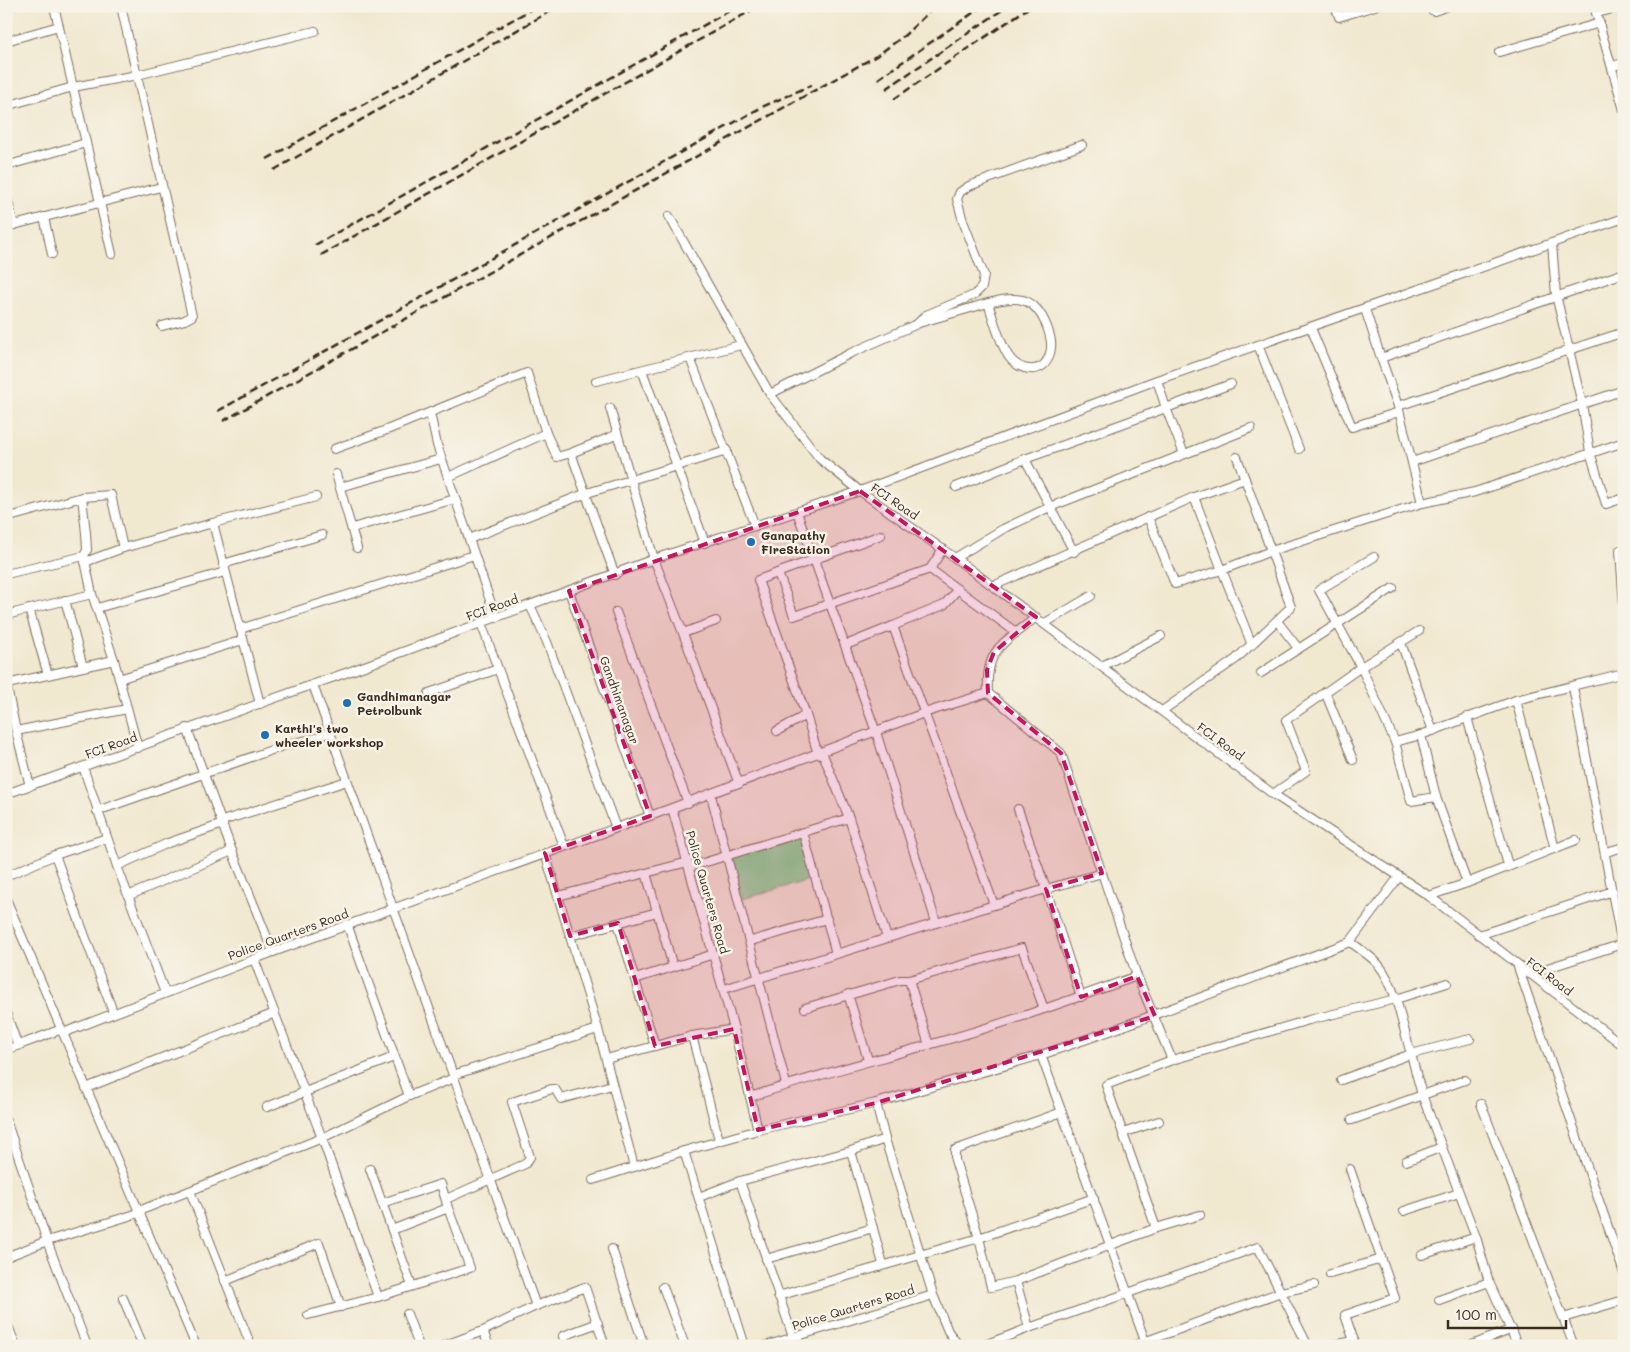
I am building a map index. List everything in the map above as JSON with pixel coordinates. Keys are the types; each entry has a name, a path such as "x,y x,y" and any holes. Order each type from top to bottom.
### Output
{"street":[{"path":"54,6 112,254"},
{"path":"121,6 192,316 185,320 162,326"},
{"path":"1335,6 1339,17 1375,6"},
{"path":"1425,6 1434,11 1448,6"},
{"path":"1624,6 1596,10 1624,110"},
{"path":"1499,52 1600,23"},
{"path":"6,40 59,26"},
{"path":"6,106 73,87 137,75 315,32"},
{"path":"1612,66 1624,63"},
{"path":"6,166 86,143"},
{"path":"917,324 926,315 974,295 982,287 984,281 957,199 960,192 969,186 1082,145"},
{"path":"6,194 10,226 161,187"},
{"path":"669,216 770,394 820,459 860,491 1158,380 1624,218"},
{"path":"44,217 52,254"},
{"path":"1552,243 1556,295 1582,404 1590,452 1606,504 1624,498"},
{"path":"1381,358 1556,295 1624,273"},
{"path":"770,394 851,353 917,324 988,303 1010,298 1024,299 1040,312 1052,345 1050,355 1045,364 1032,370 1019,367 1009,356 988,303"},
{"path":"1365,309 1398,409 1422,502"},
{"path":"1311,328 1352,427 1398,409 1624,332"},
{"path":"596,382 741,345"},
{"path":"1258,345 1299,449"},
{"path":"690,358 754,526"},
{"path":"642,370 705,543"},
{"path":"334,449 430,413 527,373 546,433 557,457 616,435"},
{"path":"1158,380 1166,408 1184,454"},
{"path":"956,487 1025,459 1231,384"},
{"path":"1412,462 1624,390"},
{"path":"610,408 616,435 632,480 654,559 739,784"},
{"path":"430,413 455,500 496,618"},
{"path":"955,558 1003,529 1050,507 1251,428"},
{"path":"448,477 546,433"},
{"path":"1148,517 1175,584 1222,570 1271,551 1422,502 1475,492 1624,442"},
{"path":"469,539 587,493 727,451"},
{"path":"571,453 615,575"},
{"path":"1162,711 1236,659 1291,608 1237,457"},
{"path":"340,487 442,458"},
{"path":"1025,459 1074,552"},
{"path":"336,474 357,548"},
{"path":"993,586 1074,552 1194,497 1245,479"},
{"name":"FCI Road","path":"6,794 138,748 187,728 260,704 615,575 654,559 860,491 1036,617 1273,794 1398,878 1429,896 1518,967 1624,1046"},
{"path":"6,518 82,497 111,495 123,548"},
{"path":"82,497 87,550 84,559 92,594 114,660 138,748"},
{"path":"1194,497 1252,645"},
{"path":"6,574 84,559 316,498"},
{"path":"352,528 455,500"},
{"path":"797,512 876,732 936,922"},
{"path":"212,524 260,704"},
{"path":"97,608 224,568 322,534"},
{"path":"881,535 815,561 758,580 820,753 849,818 887,938"},
{"path":"778,573 794,616 930,569 943,549"},
{"path":"1624,549 1620,550 1624,607"},
{"path":"240,629 474,555"},
{"path":"1374,557 1319,590 1361,667 1395,742 1411,801 1436,797"},
{"path":"930,569 1017,633"},
{"path":"1261,673 1393,588"},
{"path":"846,645 944,605 958,590"},
{"name":"Gandhimanagar","path":"569,591 650,816"},
{"path":"6,615 92,594"},
{"path":"1044,623 1091,596"},
{"path":"65,600 84,667"},
{"path":"530,605 547,642 616,828"},
{"path":"29,609 48,675"},
{"path":"616,612 688,802"},
{"path":"1036,617 994,652 987,670 988,693 1061,753 1137,976 1172,1060"},
{"path":"683,633 716,621"},
{"path":"1277,621 1298,648"},
{"path":"481,623 564,846"},
{"path":"893,626 994,905"},
{"path":"1273,794 1306,770 1286,720 1361,667 1419,631"},
{"path":"1102,666 1161,636"},
{"path":"119,679 243,640"},
{"path":"1401,643 1433,731"},
{"path":"30,786 6,683 114,660"},
{"path":"429,693 498,669"},
{"path":"1395,742 1433,731 1516,700 1624,673"},
{"path":"312,685 536,1306"},
{"path":"1573,687 1606,852 1624,955"},
{"path":"1325,692 1353,760"},
{"path":"672,808 711,795 924,713 988,693"},
{"path":"1516,700 1555,849"},
{"path":"16,731 127,709"},
{"path":"776,730 806,715"},
{"path":"1467,717 1508,865"},
{"path":"187,728 232,851 273,952"},
{"path":"97,811 286,745 317,738 329,732"},
{"path":"1421,734 1436,797 1467,883"},
{"path":"84,767 97,811 165,993"},
{"path":"117,866 168,843 222,823 347,781"},
{"path":"711,795 729,855 786,1084"},
{"name":"Police Quarters Road","path":"6,1050 165,993 346,924 672,808 724,989 758,1130"},
{"path":"1018,809 1081,996"},
{"path":"558,896 646,873 729,855 849,818"},
{"path":"803,832 836,954"},
{"path":"6,876 55,855 107,838"},
{"path":"1429,896 1576,840"},
{"path":"1606,852 1624,847"},
{"path":"128,896 232,851"},
{"path":"546,852 598,1029 634,1167"},
{"path":"55,855 113,1012"},
{"path":"646,873 672,967"},
{"path":"724,989 936,922 1102,873"},
{"path":"592,1180 719,1140 876,1102 1041,1055 1155,1016 1350,942 1398,878"},
{"path":"1479,935 1613,891"},
{"path":"6,899 196,1346"},
{"path":"570,936 657,912"},
{"path":"751,941 827,919"},
{"path":"618,923 655,1046"},
{"path":"346,924 409,1096"},
{"path":"1350,942 1378,961 1388,978 1396,998 1422,1095 1476,1237 1489,1282 1512,1329 1518,1346"},
{"path":"1529,974 1622,944"},
{"path":"805,1008 848,994 900,980 909,980 1022,948 1044,1008"},
{"path":"635,978 714,954"},
{"path":"254,959 322,1138 378,1297"},
{"path":"1518,967 1624,1273"},
{"path":"750,1097 786,1084 868,1060 929,1045 1137,976"},
{"path":"909,980 929,1045"},
{"path":"1156,1228 1106,1085 1172,1060 1309,1020 1447,983"},
{"path":"848,994 868,1060"},
{"path":"6,1013 18,1046"},
{"path":"86,1088 275,1013"},
{"path":"6,1257 47,1241 139,1212 322,1138 409,1096 454,1077 598,1029"},
{"path":"606,1059 692,1036 734,1029"},
{"path":"692,1036 719,1140"},
{"path":"1341,1080 1411,1054 1470,1039"},
{"path":"1041,1055 1145,1341"},
{"path":"267,1107 394,1057"},
{"path":"1352,1120 1465,1080"},
{"path":"446,1199 489,1178 525,1164 530,1157 512,1102 552,1089 555,1090 561,1099 612,1085"},
{"name":"Police Quarters Road","path":"765,1346 933,1295 885,1139 876,1102"},
{"path":"1481,1104 1574,1346"},
{"path":"1062,1112 954,1150 955,1160 979,1238 991,1287 1016,1281 1156,1228 1200,1215"},
{"path":"6,1120 47,1241 87,1346"},
{"path":"1123,1133 1159,1121"},
{"path":"699,1197 740,1181 851,1151 885,1139"},
{"path":"1406,1161 1442,1147"},
{"path":"851,1151 884,1264"},
{"path":"684,1152 745,1346"},
{"path":"370,1169 412,1286"},
{"path":"1328,1346 1355,1343 1344,1315 1395,1298 1350,1169"},
{"path":"740,1181 792,1337"},
{"path":"308,1315 378,1297 470,1268 441,1184 382,1203"},
{"path":"190,1191 251,1346"},
{"path":"1404,1211 1459,1193"},
{"path":"778,1296 921,1253 979,1238 1094,1198"},
{"path":"392,1230 448,1208"},
{"path":"766,1259 873,1228"},
{"path":"1422,1255 1476,1237"},
{"path":"224,1281 319,1243 341,1307"},
{"path":"982,1346 1258,1246 1308,1346"},
{"path":"612,1249 644,1346"},
{"path":"1330,1274 1382,1259"},
{"path":"1016,1281 1030,1328"},
{"path":"1439,1300 1489,1282"},
{"path":"1133,1346 1281,1292 1314,1284"},
{"path":"443,1346 483,1331 536,1306 584,1287 605,1346"},
{"path":"663,1287 685,1346"},
{"path":"933,1295 948,1331 959,1346"},
{"path":"123,1298 143,1346"},
{"path":"1563,1318 1624,1300"},
{"path":"407,1314 420,1346"},
{"path":"6,1321 16,1346"},
{"path":"566,1346 563,1336 598,1324"},
{"path":"1470,1346 1512,1329"},
{"path":"483,1331 489,1346"}],"highlighted area":[{"path":"860,491 1036,617 994,652 987,670 988,693 1061,753 1102,873 1046,889 1081,997 1137,976 1155,1016 876,1103 758,1130 734,1029 655,1046 618,923 570,936 545,853 650,816 569,591"}],"green space":[{"path":"802,835 813,879 742,899 731,856"}],"railway":[{"path":"267,159 537,6"},
{"path":"274,170 559,6"},
{"path":"315,245 738,6"},
{"path":"321,255 759,6"},
{"path":"223,421 878,55 905,35 935,6"},
{"path":"878,79 983,6"},
{"path":"886,89 1008,6"},
{"path":"894,99 1031,6"},
{"path":"218,411 762,107 812,85"}],"place":[{"name":"Ganapathy FireStation","path":"751,542"},
{"name":"Gandhimanagar Petrolbunk","path":"347,703"},
{"name":"Karthi's two wheeler workshop","path":"265,735"}]}
